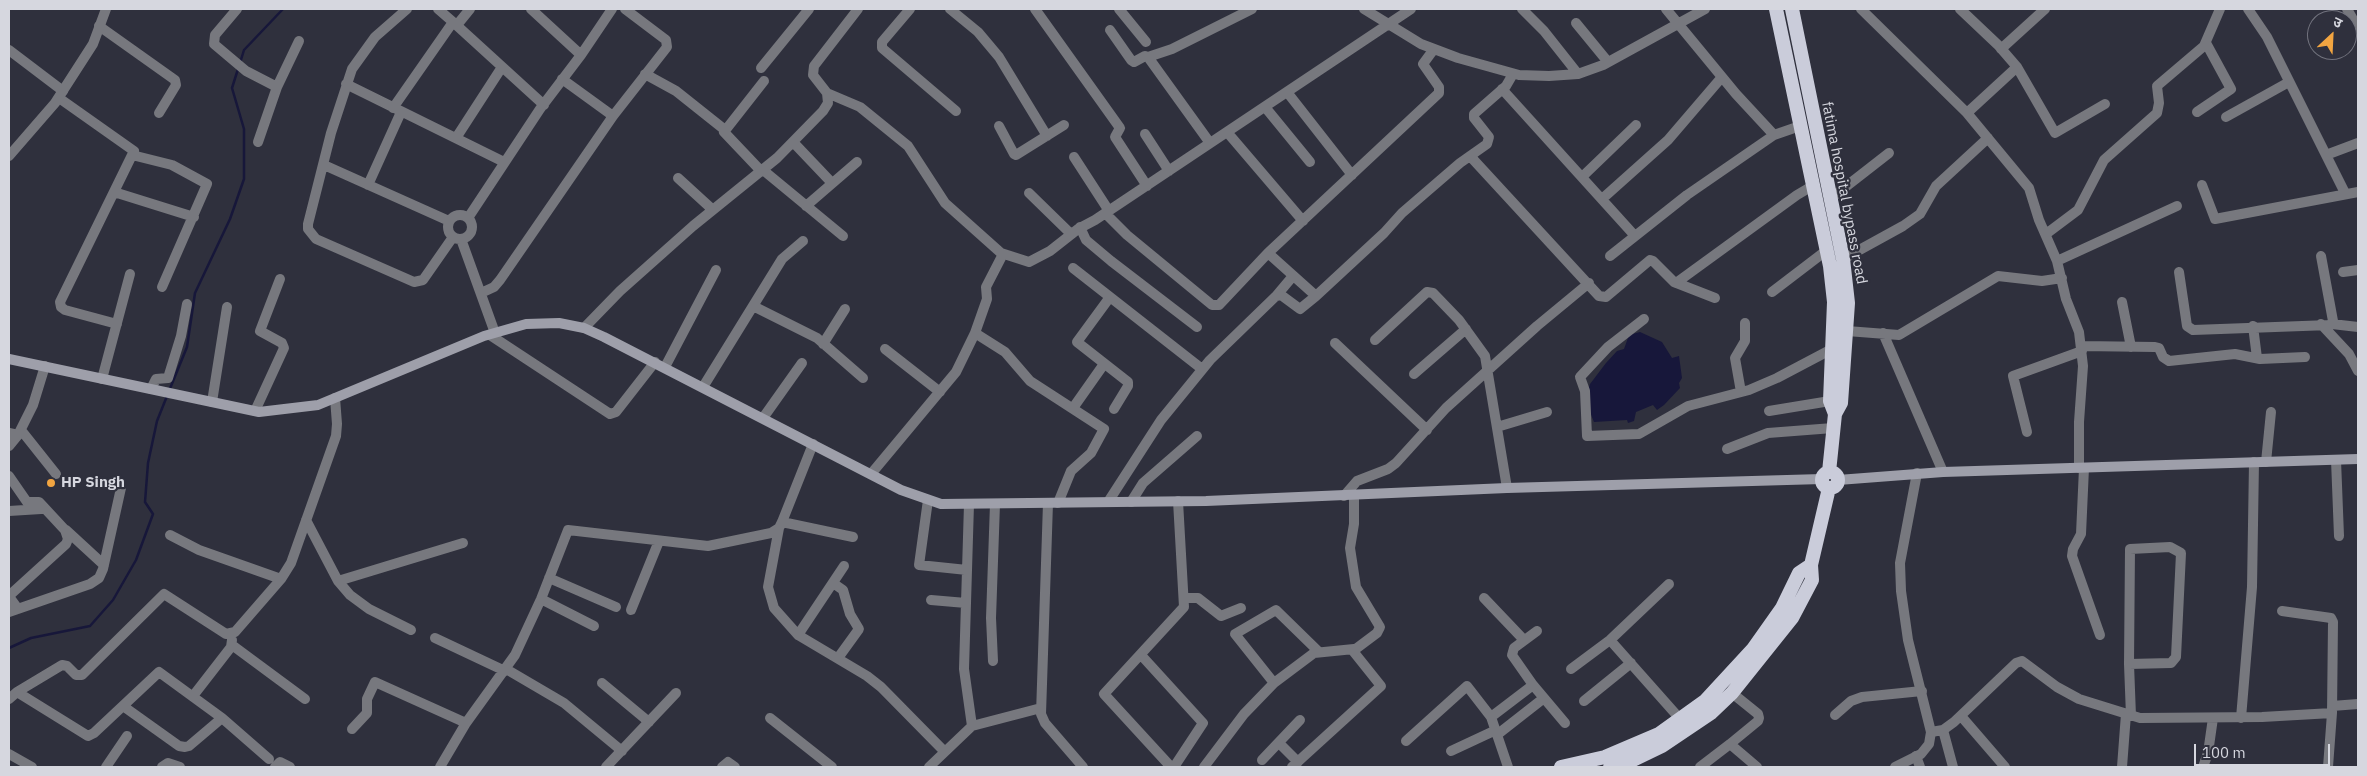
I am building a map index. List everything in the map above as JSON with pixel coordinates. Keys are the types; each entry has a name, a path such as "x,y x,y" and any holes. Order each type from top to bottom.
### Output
{"highway":[{"name":"fatima hospital bypass road","path":"1561,767 1662,746 1711,713 1732,693 1792,618 1812,580 1811,565 1829,480 1833,414 1832,349 1834,302 1827,250 1776,9"},
{"name":"fatima hospital bypass road","path":"1792,9 1843,259 1848,304 1841,403 1833,414"},
{"path":"1791,80 1806,77"},
{"name":"fatima hospital bypass road","path":"1610,767 1635,752 1705,701 1753,649 1782,608 1799,573 1811,565"}],"main road":[{"path":"9,359 255,411 318,405 492,334 526,324 559,324 584,328 660,365 901,490 941,504 1178,501 1508,488 1829,480 1943,472 2358,459"}],"street":[{"path":"9,156 61,94 93,44 106,9"},
{"path":"237,9 215,35 214,44 246,71 277,87"},
{"path":"407,9 374,37 352,69 346,84 308,224 311,234 316,239 414,282 419,282 423,280 457,238 468,236 472,228 468,218 460,215 449,221"},
{"path":"438,9 544,105"},
{"path":"368,185 397,110 455,24 470,9"},
{"path":"531,9 581,55"},
{"path":"468,218 504,162 612,9"},
{"path":"481,293 494,286 500,280 613,116 667,44 625,9"},
{"path":"761,68 810,9"},
{"path":"858,9 814,66 813,76 827,93 860,107 908,146 944,202 1001,253 1029,262 1050,251 1080,227 1147,186 1411,9"},
{"path":"910,9 882,42 882,48 956,111"},
{"path":"950,9 978,32 999,56 1047,136"},
{"path":"1035,9 1120,128 1115,137 1147,186"},
{"path":"1119,9 1146,42"},
{"path":"1110,30 1134,62 1145,56 1148,58 1172,49 1252,9"},
{"path":"1364,9 1421,44 1434,49 1514,74 1549,76 1578,74 1608,62 1705,9"},
{"path":"1523,9 1544,31 1578,74"},
{"path":"1666,9 1722,77 1774,135"},
{"path":"1861,9 1968,113 2029,188 2058,261 2066,299 2079,332 2082,349 2081,534 2073,549 2072,556 2100,635"},
{"path":"1960,9 2017,66 2055,132 2105,104"},
{"path":"2001,49 2045,9"},
{"path":"2046,234 2078,210 2104,160 2157,113 2159,83 2206,43 2220,9"},
{"path":"2248,9 2267,38 2345,193"},
{"path":"1576,23 1608,62"},
{"path":"99,26 175,80 176,85 158,113"},
{"path":"258,142 277,87 299,41"},
{"path":"2197,112 2231,89 2206,43"},
{"path":"1074,158 1107,212 1127,236 1212,305 1219,305 1268,253 1439,93 1439,87 1423,64 1434,49"},
{"path":"9,50 61,94 134,151 60,302 61,307 65,310 117,324"},
{"path":"1148,58 1210,143"},
{"path":"1968,113 2017,66"},
{"path":"456,138 502,67"},
{"path":"645,74 676,91 725,130 725,135 762,170 843,236"},
{"path":"1277,295 1281,295 1300,309 1384,233 1402,213 1487,144 1489,137 1474,118 1474,114 1502,89 1514,74"},
{"path":"1602,199 1662,145 1722,77"},
{"path":"562,79 613,116"},
{"path":"725,130 764,81"},
{"path":"2226,117 2289,82"},
{"path":"346,84 504,162"},
{"path":"1502,89 1635,236"},
{"path":"1287,92 1352,174"},
{"path":"584,328 620,291 793,142 823,111 828,103 827,93"},
{"path":"1265,106 1310,162"},
{"path":"999,126 1016,155 1064,125"},
{"path":"1582,177 1636,125"},
{"path":"1610,256 1687,195 1774,135 1800,126"},
{"path":"1227,132 1303,221"},
{"path":"1144,134 1169,170"},
{"path":"1843,259 1903,226 1920,214 1936,186 1988,138"},
{"path":"793,142 832,183"},
{"path":"2326,155 2358,143"},
{"path":"1830,199 1889,153"},
{"path":"132,155 172,165 206,182 207,187 162,287"},
{"path":"1470,156 1599,296 1606,297 1650,260 1654,261 1676,283 1715,298"},
{"path":"806,206 857,162"},
{"path":"324,165 449,221"},
{"path":"678,178 713,210"},
{"path":"1676,283 1797,195 1814,185"},
{"path":"2202,186 2215,220 2345,193 2358,192"},
{"path":"114,192 194,217"},
{"path":"1029,192 1071,234"},
{"path":"2058,261 2177,206"},
{"path":"449,221 448,228 457,238 481,293 492,334 610,414 616,412 660,365 716,270"},
{"path":"1080,227 1086,240 1197,327"},
{"path":"703,387 782,259 803,241"},
{"path":"1772,292 1827,250"},
{"path":"871,474 956,372 975,333 987,299 986,287 1002,256 1001,253"},
{"path":"1268,253 1316,296"},
{"path":"2321,256 2332,324"},
{"path":"1073,268 1202,369"},
{"path":"2343,272 2358,270"},
{"path":"2179,272 2189,328 2321,324 2358,327"},
{"path":"102,379 130,274"},
{"path":"1108,502 1161,420 1202,369 1277,295 1293,276"},
{"path":"1847,331 1894,335 1903,333 1956,303 1992,278 2006,276 2042,281 2062,278"},
{"path":"255,411 284,348 282,343 260,332 280,280"},
{"path":"1204,767 1244,714 1274,683 1314,653 1354,649 1377,633 1380,627 1356,587 1350,548 1354,524 1349,495 1357,481 1388,469 1396,463 1404,451 1427,430 1446,408 1589,283"},
{"path":"1374,340 1430,291 1466,329 1485,356 1508,488"},
{"path":"1110,297 1077,340 1078,343 1129,384 1114,409"},
{"path":"2122,302 2131,347"},
{"path":"152,389 156,379 168,378 181,336 187,304"},
{"path":"206,400 227,306"},
{"path":"752,306 809,334 863,378"},
{"path":"823,344 845,309"},
{"path":"1644,319 1608,347 1579,379 1585,391 1587,436 1639,434 1688,406 1741,392 1777,378 1832,349"},
{"path":"1741,392 1735,361 1745,341 1745,323"},
{"path":"2321,324 2349,354 2358,370"},
{"path":"2254,326 2257,358"},
{"path":"1414,374 1466,329"},
{"path":"975,333 1005,352 1030,381 1103,427 1104,432 1088,456 1071,471 1053,503 1041,714 1045,723 1083,767"},
{"path":"1883,333 1943,472"},
{"path":"1335,343 1427,430"},
{"path":"2026,432 2013,376 2082,349 2159,348 2163,357 2169,360 2235,354 2257,358 2305,357"},
{"path":"885,349 940,392"},
{"path":"763,418 802,362"},
{"path":"1073,408 1104,364"},
{"path":"9,446 33,405 45,366"},
{"path":"193,696 235,632 281,579 290,563 336,436 335,398"},
{"path":"1769,411 1833,414"},
{"path":"1497,428 1547,412"},
{"path":"2266,462 2271,412"},
{"path":"1727,449 1833,414"},
{"path":"16,433 56,474"},
{"path":"1131,502 1143,483 1197,436"},
{"path":"813,444 781,525 769,579 768,594 774,608 798,635 838,658 881,687 944,751"},
{"path":"2336,460 2338,536"},
{"path":"2241,718 2252,587 2254,462"},
{"path":"1896,767 1916,756 1929,744 1931,732 1916,692 1901,591 1900,564 1917,474"},
{"path":"9,476 27,502 38,502 65,530 81,542 104,565"},
{"path":"65,530 68,539 66,544 10,594 14,610 96,582 102,574 121,488"},
{"path":"928,500 919,565 967,570"},
{"path":"1141,655 1203,723 1172,767 1104,694 1141,655 1182,612 1185,598 1178,501"},
{"path":"969,504 964,675 972,726"},
{"path":"992,662 991,618 995,504"},
{"path":"9,511 44,508"},
{"path":"306,520 338,581 357,601 411,630"},
{"path":"440,767 466,723 515,655 541,599 568,530 715,546 771,533 781,525 853,537"},
{"path":"170,536 199,550 281,579"},
{"path":"631,610 659,541"},
{"path":"338,581 463,543"},
{"path":"2122,767 2129,715 2129,664 2130,550 2170,547 2181,554 2176,657 2170,663 2129,664"},
{"path":"798,635 844,566"},
{"path":"549,578 616,607"},
{"path":"832,583 843,590 850,614 859,629 838,658"},
{"path":"1571,669 1610,640 1669,584"},
{"path":"9,699 17,692 62,665 68,666 76,675 82,675 164,594 226,634 306,699"},
{"path":"1185,598 1198,598 1221,616 1241,608"},
{"path":"1484,598 1524,640"},
{"path":"541,599 594,626"},
{"path":"931,600 966,603"},
{"path":"1274,683 1235,634 1276,610 1319,652"},
{"path":"2282,611 2331,618 2333,622 2332,710 2328,767"},
{"path":"1537,631 1514,648 1512,655 1533,685 1565,723"},
{"path":"435,638 506,670 564,703 622,751"},
{"path":"1610,640 1681,720"},
{"path":"1279,743 1295,765 1380,689 1380,684 1353,653 1354,649"},
{"path":"1931,732 1943,730 1961,716 2016,663 2022,661 2057,687 2079,699 2129,715 2153,720 2241,718 2332,710 2358,704"},
{"path":"1584,701 1631,664"},
{"path":"17,692 88,736 94,733 124,706 159,672 222,718 272,763 280,762 290,767"},
{"path":"352,729 367,712 367,699 375,682 466,723"},
{"path":"602,684 649,722"},
{"path":"1491,717 1533,685"},
{"path":"1406,741 1464,686 1470,687 1491,717 1508,767"},
{"path":"1836,714 1855,699 1916,692"},
{"path":"606,767 676,693"},
{"path":"1700,767 1758,721 1758,714 1732,693"},
{"path":"1451,751 1497,732 1544,698"},
{"path":"124,706 179,746 184,747 189,746 222,718"},
{"path":"934,766 944,751 972,726 1041,708"},
{"path":"1961,716 2005,767"},
{"path":"770,718 832,767"},
{"path":"2203,767 2208,753 2213,718"},
{"path":"1262,760 1300,720"},
{"path":"1943,730 1953,767"},
{"path":"106,767 127,736"},
{"path":"1730,744 1757,767"},
{"path":"9,754 32,767"},
{"path":"1916,756 1920,767"},
{"path":"722,767 728,762 735,767"},
{"path":"162,767 168,763 180,767"}],"shaded area":[{"path":"1640,332 1662,342 1672,358 1679,356 1682,378 1679,383 1680,388 1657,410 1653,405 1636,412 1634,421 1628,423 1627,420 1594,422 1585,400 1590,384 1617,351 1624,349 1629,335"}],"waterway":[{"path":"240,63 244,50 283,9"},
{"path":"169,391 187,347 195,293 230,219 244,179 244,129 232,88 238,69"},
{"path":"9,648 31,638 90,626 113,600 136,560 153,514 145,502 148,463 157,421 167,396"}],"place":[{"name":"HP Singh","path":"51,483"}]}
